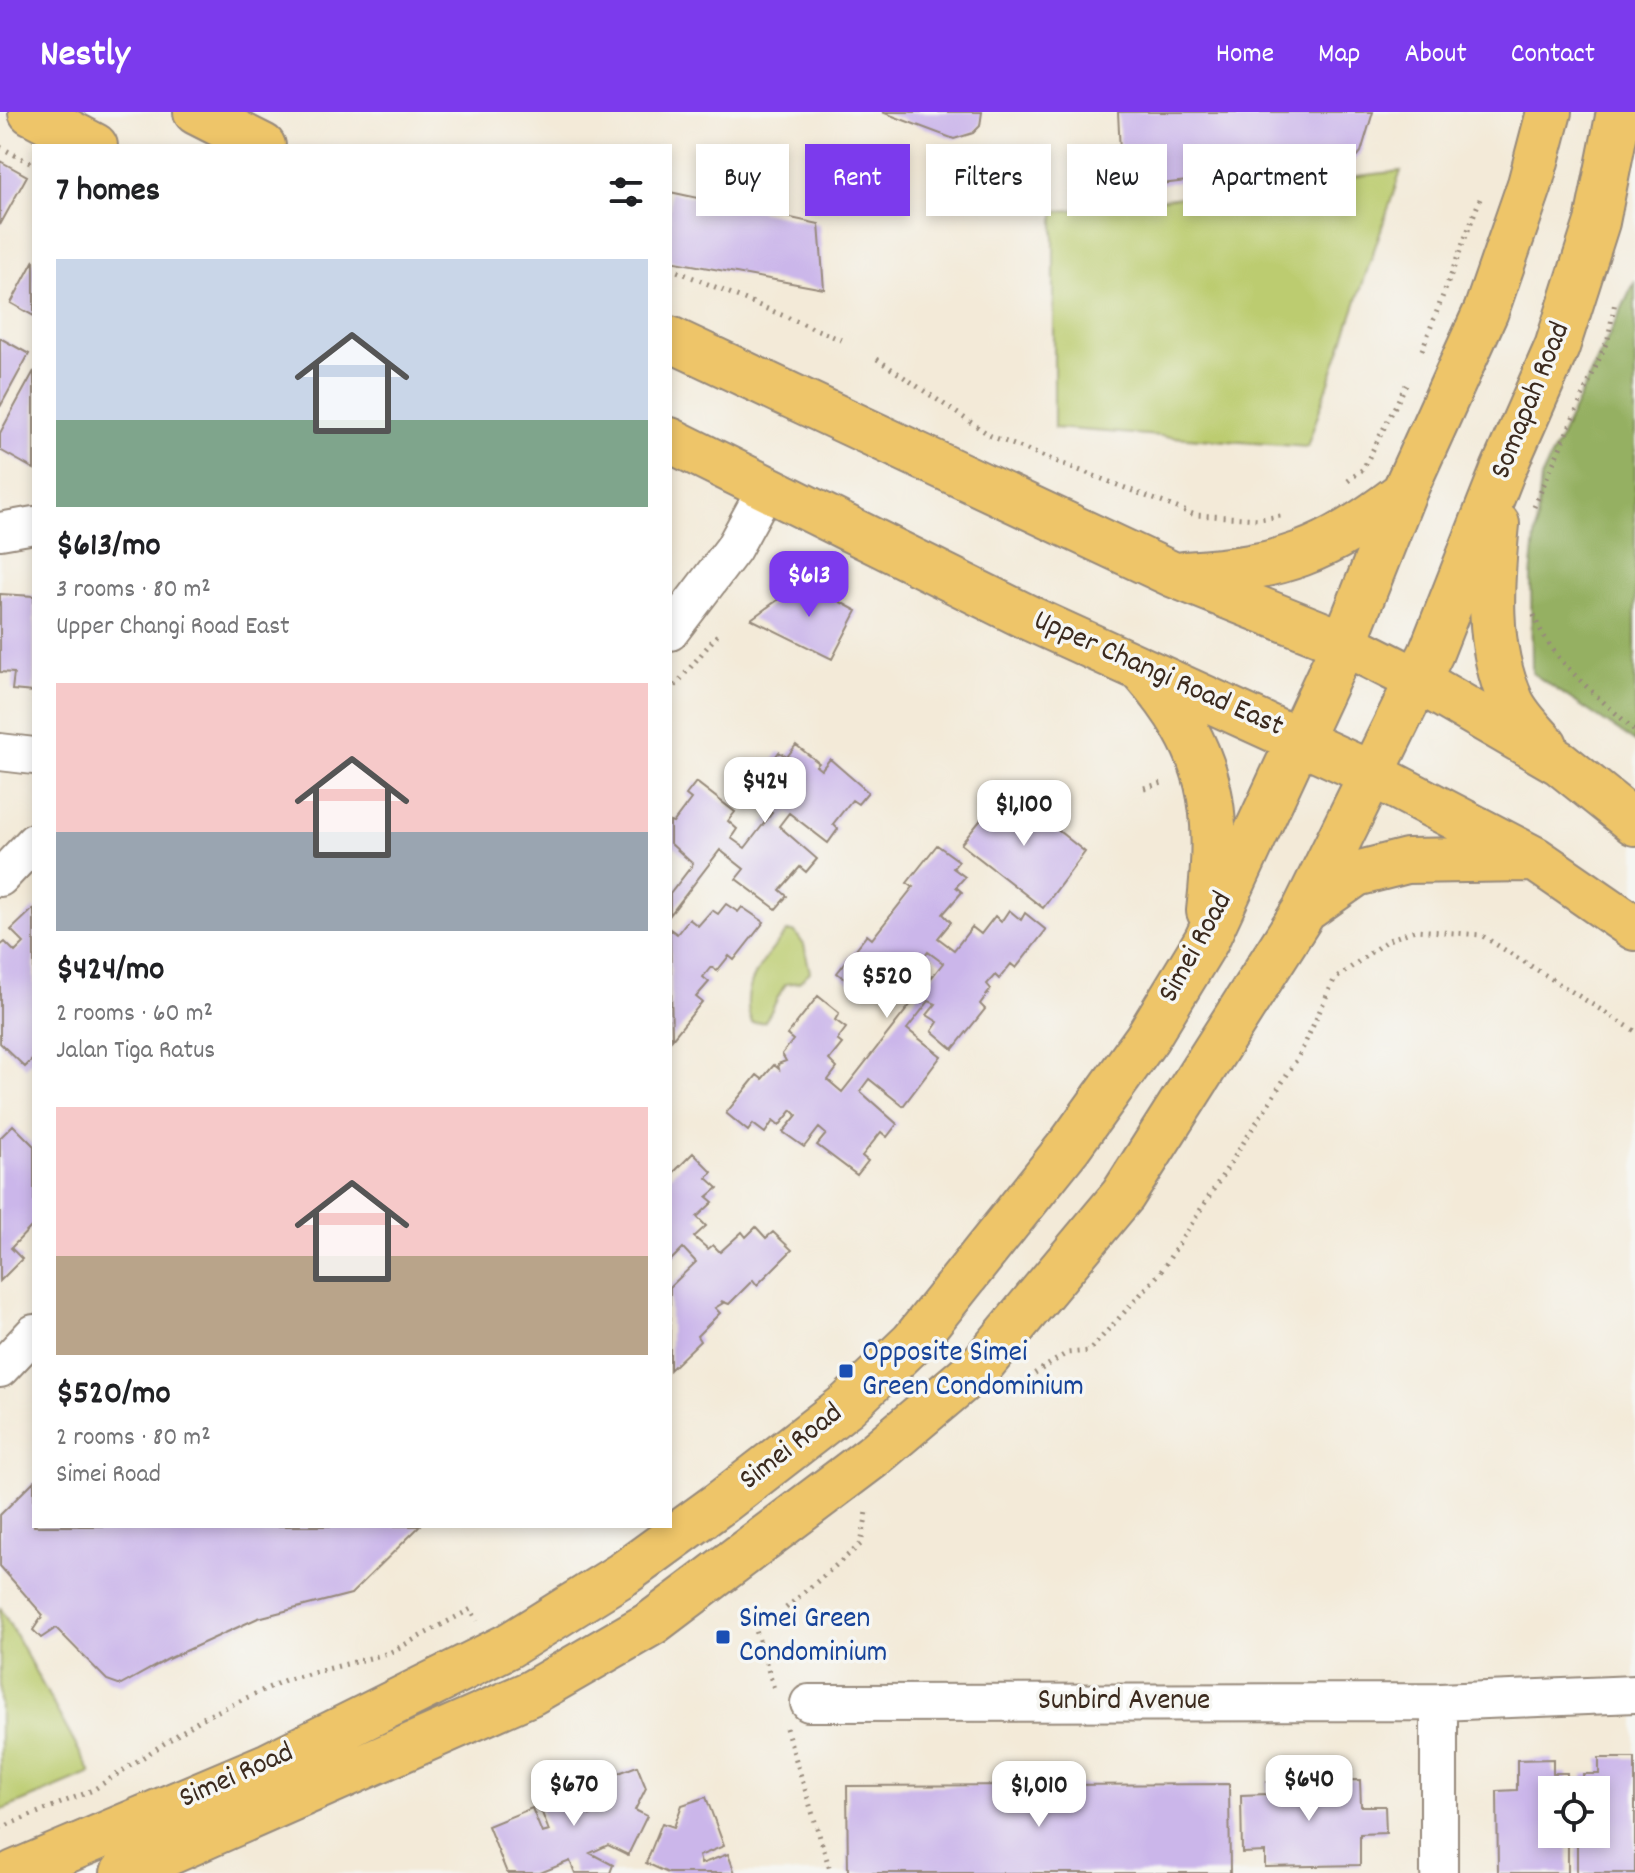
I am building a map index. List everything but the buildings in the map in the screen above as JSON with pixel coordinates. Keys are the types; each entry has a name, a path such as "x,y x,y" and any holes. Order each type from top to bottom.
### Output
{"main road":[{"path":"31,112 91,144"},
{"path":"196,112 259,144"},
{"path":"1344,643 1404,492 1486,311 1530,184 1549,112"},
{"name":"Somapah Road","path":"1417,680 1557,347 1597,222 1619,112"},
{"path":"672,340 1174,575 1344,643 1417,680 1560,763 1635,823"},
{"name":"Upper Changi Road East","path":"672,441 1013,611 1372,774 1535,859 1635,928"},
{"path":"1503,470 1491,577 1493,637 1511,703 1560,763"},
{"path":"1174,575 1244,570 1304,555 1353,531 1404,492"},
{"name":"Simei Road","path":"14,1873 269,1765 508,1646 623,1574 847,1405 913,1342 1026,1203 1147,1038 1206,941 1344,643"},
{"path":"1141,668 1170,702 1210,784 1215,862 1206,941"},
{"name":"Simei Road","path":"123,1873 531,1693 652,1623 872,1457 983,1363 1123,1195 1304,911 1417,680"},
{"path":"1304,911 1356,874 1407,861 1535,859"}],"street":[{"path":"672,629 733,549 767,487"},
{"path":"0,531 32,525"},
{"path":"0,752 32,756"},
{"path":"0,878 32,844"},
{"path":"0,1369 32,1335"},
{"name":"Sunbird Avenue","path":"790,1708 1439,1702 1635,1694"},
{"path":"1439,1702 1439,1873"}],"path":[{"path":"0,147 32,164"},
{"path":"1421,353 1481,197"},
{"path":"672,269 846,342"},
{"path":"1531,522 1534,506 1608,339 1617,292"},
{"path":"877,359 991,436 1195,515 1260,519 1292,515"},
{"path":"1341,487 1363,469 1409,380"},
{"path":"1531,607 1541,634 1578,676 1635,731"},
{"path":"672,690 718,634"},
{"path":"1016,1386 1067,1353 1089,1351 1160,1273 1299,1056 1334,980 1386,941 1415,930 1481,935 1635,1031"},
{"path":"786,1608 861,1544 866,1513 872,1506"},
{"path":"0,1828 93,1790 203,1718 285,1680 389,1653 471,1609"},
{"path":"754,1624 790,1708 831,1873"}],"green space":[{"path":"1401,171 1307,447 1054,428 1054,212 1067,210 1067,216 1167,216 1167,199 1183,197 1183,216 1356,216 1356,176"},
{"path":"1635,281 1635,742 1532,673 1531,578 1541,478"},
{"path":"787,932 795,932 804,945 810,972 799,982 786,984 764,1022 752,1023 748,1010 751,985 762,963"},
{"path":"0,1607 91,1773 0,1811"}],"place":[{"name":"Opposite Simei Green Condominium","path":"846,1371"},
{"name":"Simei Green Condominium","path":"723,1637"}]}
